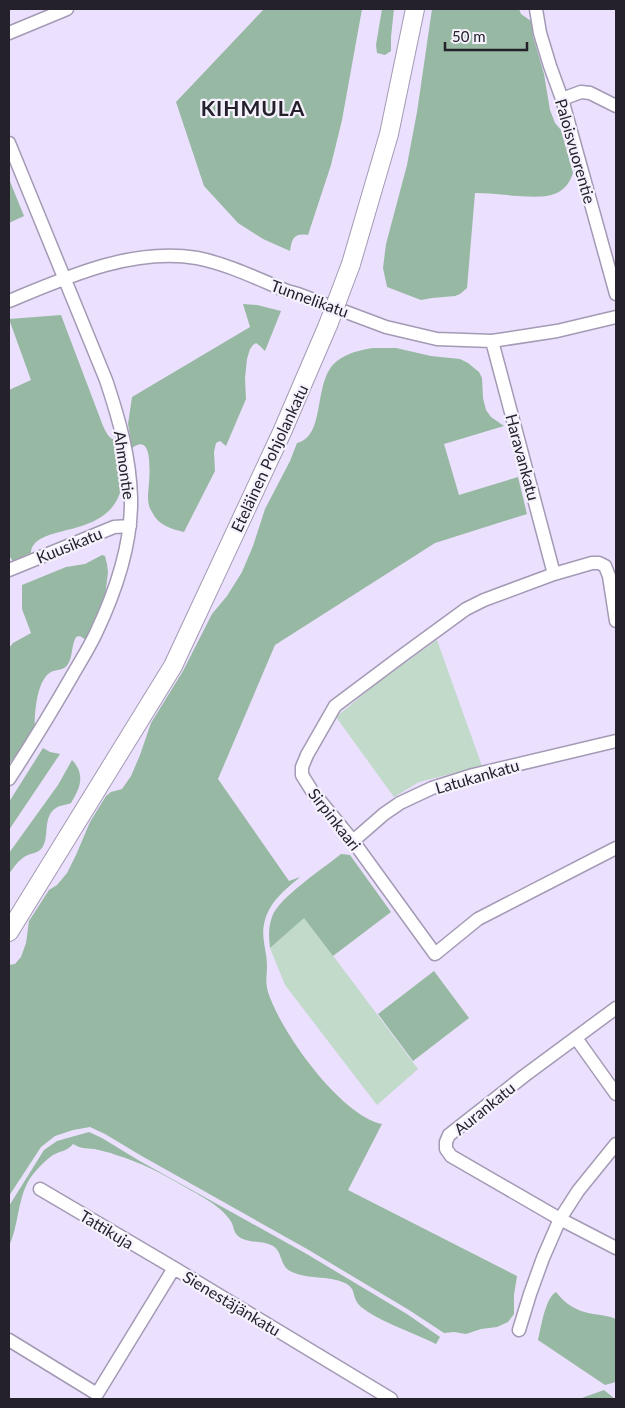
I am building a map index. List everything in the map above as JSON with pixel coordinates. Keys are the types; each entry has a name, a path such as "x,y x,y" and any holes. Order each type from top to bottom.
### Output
{"main road":[{"name":"Eteläinen Pohjolankatu","path":"9,932 172,666 282,432 328,325 350,264 389,134 415,9"},
{"name":"Eteläinen Pohjolankatu","path":"9,922 44,875"}],"street":[{"path":"9,33 67,9"},
{"name":"Paloisvuorentie","path":"536,9 540,32 562,99 616,294"},
{"path":"562,99 581,92 590,93 616,106"},
{"name":"Ahmontie","path":"9,143 106,380 120,426 130,475 131,499 130,526 122,561 96,633 45,724 9,779"},
{"name":"Tunnelikatu","path":"9,301 64,278 134,258 176,256 198,258 221,264 287,291 386,327 437,339 492,341 557,331 616,317"},
{"name":"Haravankatu","path":"492,341 554,574"},
{"name":"Kuusikatu","path":"9,570 114,527 130,526"},
{"name":"Sirpinkaari","path":"616,621 610,576 605,566 599,563 592,563 554,574 484,600 466,610 403,654 335,706 302,767 302,775 322,804 353,841 435,954 478,919 616,848"},
{"name":"Latukankatu","path":"353,841 400,802 432,788 473,775 616,741"},
{"name":"Aurankatu","path":"616,1008 524,1076 449,1135 446,1142 446,1149 451,1156 560,1219 616,1248"},
{"path":"576,1038 616,1094"},
{"path":"519,1330 543,1258 560,1219 578,1191 616,1144"},
{"name":"Tattikuja","path":"40,1189 174,1268"},
{"name":"Sienestäjänkatu","path":"98,1398 174,1268 391,1399"},
{"path":"9,1340 98,1398"}],"green space":[{"path":"264,9 362,9 342,120 331,165 308,235 294,237 290,251 263,239 238,223 204,186 176,102"},
{"path":"382,9 394,9 391,51 385,55 377,53 376,45"},
{"path":"432,9 519,9 521,14 531,21 533,36 544,74 550,110 555,123 561,130 573,173 564,188 551,195 527,196 475,193 467,288 455,296 421,300 387,287 383,268 386,244 407,165"},
{"path":"9,179 24,216 9,223"},
{"path":"243,304 257,305 281,311 265,351 256,343 250,349 245,378 246,399 226,446 220,441 216,443 214,452 215,471 184,532 165,526 149,507 150,473 148,453 145,446 140,444 132,448 128,424 132,397 250,327"},
{"path":"61,315 103,426 108,435 112,439 117,440 119,445 122,484 116,502 104,515 90,523 45,537 35,543 31,553 13,561 9,556 9,390 31,380 9,319"},
{"path":"373,348 396,348 431,356 460,359 479,372 482,378 486,410 491,417 504,426 444,444 459,495 518,477 527,514 435,543 275,645 218,779 289,881 300,877 275,901 265,920 263,937 267,960 267,985 275,1009 299,1049 331,1089 366,1118 382,1124 348,1190 517,1276 514,1314 508,1322 497,1327 481,1329 466,1334 444,1333 307,1249 90,1127 55,1136 41,1147 9,1196 9,965 15,964 21,957 26,943 29,921 49,890 57,885 67,873 90,822 106,796 111,792 122,789 131,776 151,723 183,671 212,614 227,596 242,572 265,509 290,461 297,443 306,438 312,430 324,381 329,370 337,361 345,356"},
{"path":"102,555 105,556 108,572 105,597 96,620 86,640 80,636 76,637 70,661 66,666 46,676 37,699 35,732 9,764 9,648 13,643 31,633 22,609 22,585 66,567 85,564"},
{"path":"437,640 482,766 419,782 394,797 336,717 381,680"},
{"path":"43,748 60,754 9,830 9,802"},
{"path":"72,760 79,771 80,781 71,803 58,807 52,812 49,816 46,838 42,848 22,859 9,874 9,853 58,785"},
{"path":"341,854 350,855 391,912 333,956 304,918 270,948 270,925 276,909 292,892"},
{"path":"304,917 418,1069 377,1105 285,985 270,948"},
{"path":"434,971 469,1018 413,1061 378,1014"},
{"path":"89,1132 305,1253 407,1314 440,1337 436,1344 368,1312 358,1303 352,1290 345,1283 332,1279 303,1276 290,1271 284,1265 275,1247 246,1240 238,1236 226,1215 203,1197 143,1165 105,1152 81,1148 73,1144 69,1148 50,1157 29,1180 22,1196 15,1230 9,1246 9,1206 44,1150 57,1141"},
{"path":"556,1292 568,1304 577,1309 616,1319 616,1382 605,1385 538,1340 546,1307 552,1295"},
{"path":"604,1390 615,1399 579,1399"}],"district":[{"name":"KIHMULA","path":"253,107"}]}
